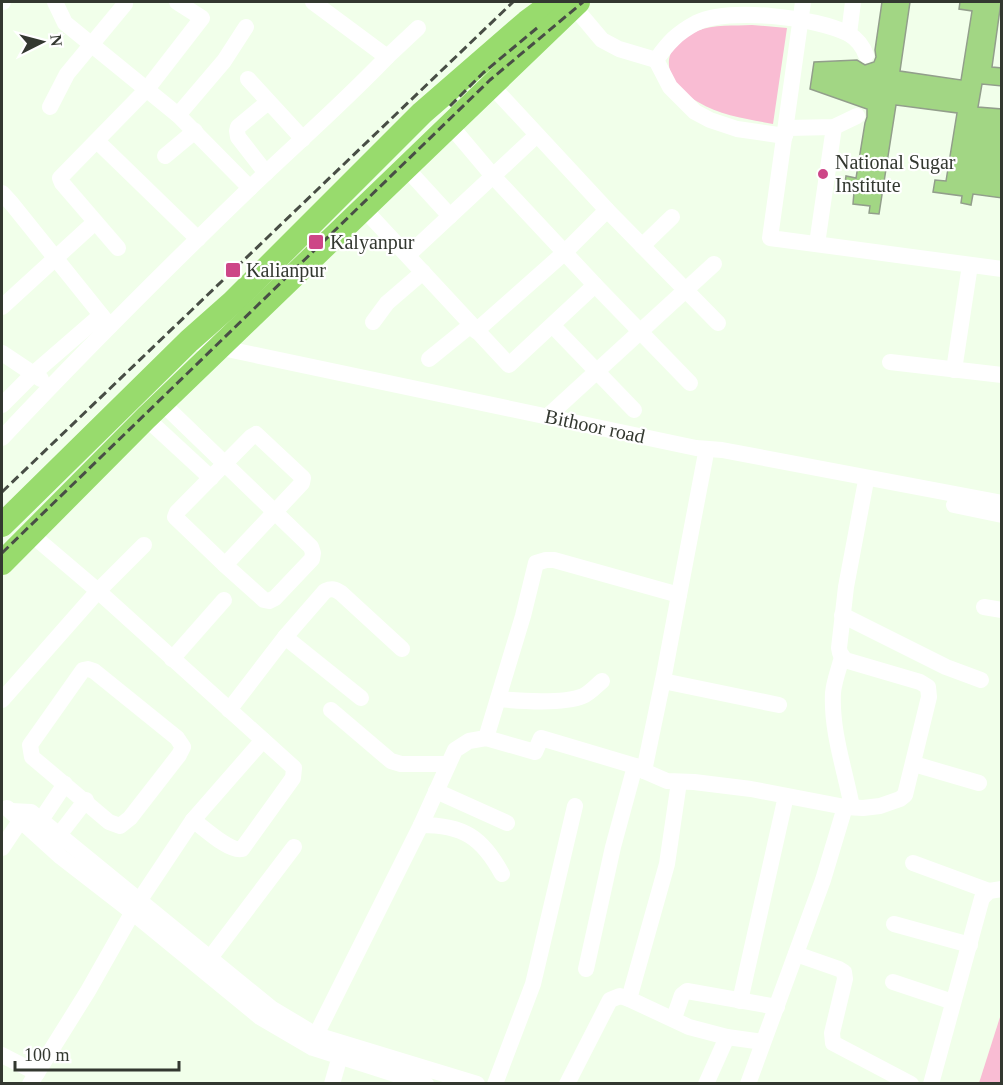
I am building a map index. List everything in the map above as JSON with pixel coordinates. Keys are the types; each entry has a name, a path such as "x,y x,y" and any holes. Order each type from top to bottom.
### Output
{"highway":[{"path":"2,563 154,410 491,85 569,3"},
{"path":"2,525 189,341 233,302 422,113 527,22 569,3"}],"street":[{"path":"55,2 65,23 178,115 250,188"},
{"path":"118,248 60,179 147,89 202,18 177,2"},
{"path":"313,2 387,57"},
{"path":"803,2 770,238 1002,269"},
{"path":"849,34 853,2"},
{"path":"569,3 602,40 619,49 656,60 670,87 695,112 737,129 785,136"},
{"path":"50,107 67,74 93,46 125,4"},
{"path":"656,60 670,40 698,22 720,17 758,15 801,19 849,34 862,45 867,55"},
{"path":"178,115 224,61 246,27"},
{"path":"2,405 33,374 105,321 198,239 418,28"},
{"path":"248,79 303,139"},
{"path":"491,85 717,323"},
{"path":"266,173 238,137 237,131 238,127 268,102"},
{"path":"785,136 787,128 834,127 857,116"},
{"path":"450,125 493,176 564,253 690,383"},
{"path":"817,244 834,127"},
{"path":"165,156 195,131"},
{"path":"408,255 537,135"},
{"path":"97,141 198,239"},
{"path":"406,168 450,216"},
{"path":"2,193 105,321"},
{"path":"363,209 508,365 595,285"},
{"path":"429,358 474,328 564,253 608,210"},
{"path":"642,246 672,217"},
{"path":"2,307 95,222"},
{"path":"548,416 714,264"},
{"path":"954,370 970,264"},
{"path":"373,322 387,303 423,272"},
{"path":"2,438 51,386 105,321"},
{"path":"553,326 634,410"},
{"name":"Bithoor road","path":"189,341 548,416 701,451 722,450 1002,503"},
{"path":"2,353 51,386"},
{"path":"890,362 1002,375"},
{"path":"154,410 224,464 274,511 310,547 313,553 312,559 275,598 269,601 264,600 225,565 175,517 177,512 211,478 224,464 251,436 256,434 303,478 302,483 274,511 225,565"},
{"path":"154,410 211,478"},
{"path":"586,969 613,847 640,769 663,681 701,451 719,459 865,486 1002,515"},
{"path":"748,1083 849,807 837,742 833,705 834,684 842,657 839,648 842,615 865,486"},
{"path":"31,534 293,765 294,774 244,847 238,850 230,847 193,820"},
{"path":"2,700 98,591 144,545"},
{"path":"486,738 523,616 536,563 554,560 678,595"},
{"path":"229,710 285,637 325,591 333,589 341,593 402,649"},
{"path":"172,658 224,600"},
{"path":"984,607 1002,610"},
{"path":"842,615 946,667 981,680"},
{"path":"285,637 361,698"},
{"path":"316,1035 422,825 447,764 460,745 486,738 535,752 541,738 640,769 659,779 680,783 694,782 751,789 849,807 872,807 900,799 908,788 914,764 929,697 927,687 920,682 854,663 842,657"},
{"path":"88,669 94,671 177,738 183,747 122,825 113,824 86,800 32,757 30,745 83,670 88,669"},
{"path":"498,699 534,701 575,698 585,695 602,681"},
{"path":"663,681 779,705"},
{"path":"331,710 391,761 401,764 447,764"},
{"path":"2,1055 34,1078 88,991 136,907 193,820 263,740"},
{"path":"914,764 979,783"},
{"path":"629,999 667,864 680,783"},
{"path":"41,820 65,784"},
{"path":"436,791 507,822"},
{"path":"740,1001 786,796"},
{"path":"59,835 86,800"},
{"path":"495,1083 533,984 575,806"},
{"path":"11,812 31,812 41,820 260,1017 313,1048 340,1056 379,1076 426,1083"},
{"path":"2,848 11,812"},
{"path":"11,812 62,857 210,958 271,1008 316,1035 477,1083"},
{"path":"422,825 445,825 461,831 486,848 502,874"},
{"path":"210,958 294,847"},
{"path":"913,863 996,890"},
{"path":"931,1083 982,898 996,890"},
{"path":"894,924 970,945"},
{"path":"796,954 844,972 845,979 832,1033 833,1043 911,1083"},
{"path":"893,982 952,1002"},
{"path":"674,1018 685,991 777,1007"},
{"path":"567,1083 610,1000 620,996 674,1018 689,1027 727,1037 763,1042"},
{"path":"706,1083 727,1037"},
{"path":"332,1083 340,1056"}],"shaded area":[{"path":"752,25 787,28 773,124 725,114 698,102 678,85 669,66 670,56 675,47 684,38 697,31 717,26"},
{"path":"1001,1014 1001,1083 979,1083"}],"building":[{"path":"882,2 910,2 900,71 961,80 972,11 959,9 960,2 1001,2 992,67 1002,68 1002,86 982,84 978,107 1002,109 1002,198 973,194 971,205 961,203 962,196 933,192 935,180 946,181 957,113 896,105 879,214 869,213 870,206 853,204 854,192 844,190 846,176 856,178 867,109 810,89 814,62 857,60 865,65 874,62"}],"railway":[{"path":"2,492 513,2"},
{"path":"2,553 490,80 583,2"},
{"path":"450,106 483,73 537,28"}],"place":[{"name":"National Sugar Institute","path":"823,174"},
{"name":"Kalyanpur","path":"316,242"},
{"name":"Kalianpur","path":"233,270"}]}
